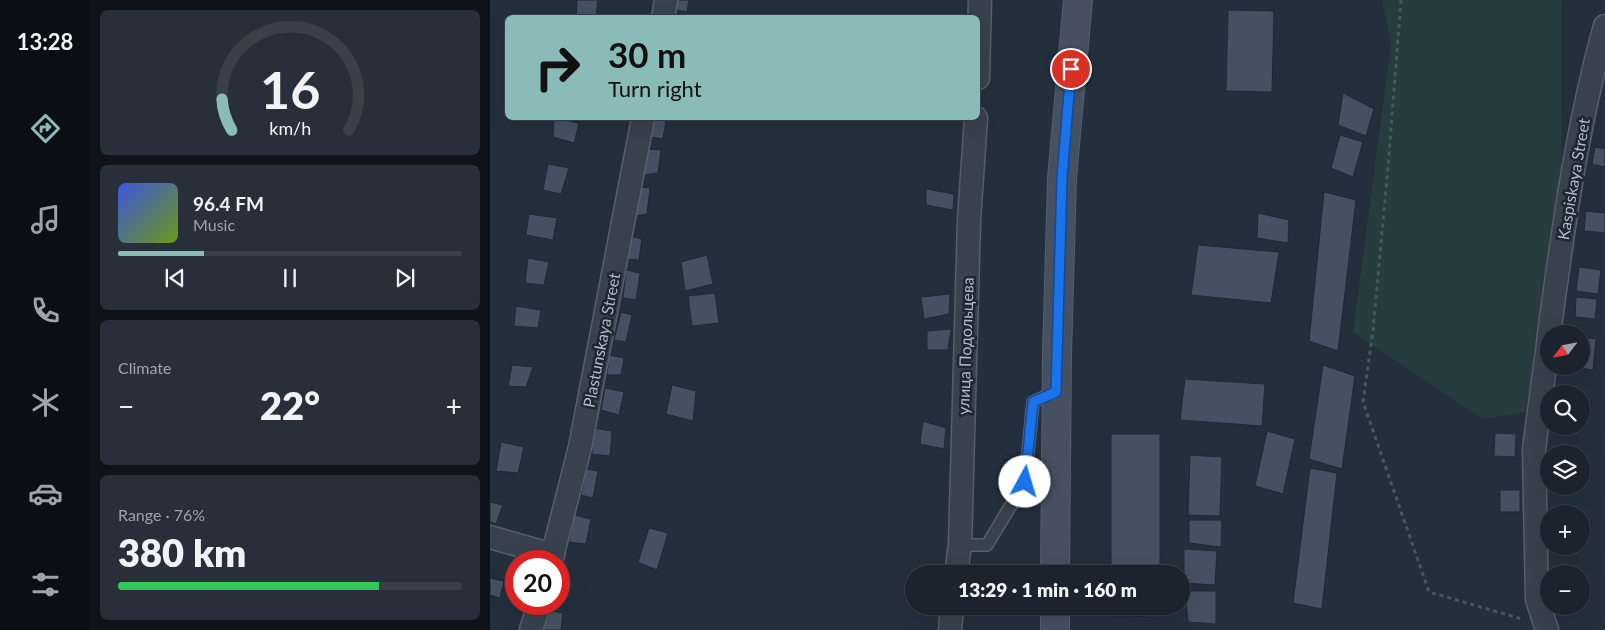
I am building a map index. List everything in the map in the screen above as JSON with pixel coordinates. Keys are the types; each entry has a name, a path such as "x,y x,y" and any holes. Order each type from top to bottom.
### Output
{"main road":[{"path":"1056,565 1056,392 1062,178 1078,0"},
{"path":"1055,615 1055,630"}],"street":[{"path":"663,15 666,0"},
{"path":"980,0 980,15"},
{"name":"Kaspiskaya Street","path":"1550,325 1561,240 1591,76 1605,26"},
{"name":"Plastunskaya Street","path":"554,550 580,447 643,120"},
{"name":"улица Подольцева","path":"957,565 960,545 969,220 976,120"},
{"name":"Kaspiskaya Street","path":"1544,375 1534,449 1537,599 1546,628"},
{"path":"490,537 528,550"},
{"path":"531,630 536,615"},
{"path":"950,630 951,615"}],"lane":[{"path":"960,545 987,545 1025,482 1033,402 1056,392"}],"path":[{"path":"1401,0 1388,167 1363,402 1429,592 1546,628"}],"green space":[{"path":"1382,0 1562,0 1561,170 1526,412 1483,419 1353,332 1391,44"}],"building":[{"path":"577,0 598,0 596,15 576,15"},
{"path":"674,0 689,0 687,12 672,9"},
{"path":"1228,10 1274,11 1272,92 1226,91"},
{"path":"1343,93 1374,109 1366,136 1338,125"},
{"path":"554,120 579,123 574,143 553,137"},
{"path":"654,120 666,121 663,139 651,137"},
{"path":"1340,135 1363,142 1353,177 1331,168"},
{"path":"1595,147 1605,149 1605,167 1592,164"},
{"path":"646,149 661,150 658,173 642,175"},
{"path":"548,164 569,168 561,194 543,190"},
{"path":"638,187 650,188 647,214 636,216"},
{"path":"926,189 954,194 953,210 926,205"},
{"path":"1324,192 1356,200 1338,351 1309,341"},
{"path":"1586,211 1605,213 1605,233 1584,231"},
{"path":"1258,213 1289,220 1288,243 1257,238"},
{"path":"529,214 557,218 553,240 526,235"},
{"path":"629,236 642,239 639,260 627,259"},
{"path":"1198,245 1279,252 1271,303 1191,295"},
{"path":"707,255 713,284 685,291 681,262"},
{"path":"528,258 549,262 544,285 525,283"},
{"path":"1579,267 1601,270 1598,294 1576,291"},
{"path":"626,270 640,273 636,300 623,298"},
{"path":"715,293 719,323 692,326 688,296"},
{"path":"950,294 949,314 924,319 921,297"},
{"path":"1576,297 1597,299 1595,319 1575,317"},
{"path":"516,306 541,310 538,328 514,326"},
{"path":"621,312 632,315 626,342 614,340"},
{"path":"951,329 948,350 927,350 927,331"},
{"path":"1590,338 1596,339 1593,370 1590,370"},
{"path":"609,355 624,358 621,375 607,375"},
{"path":"512,365 533,367 526,387 508,386"},
{"path":"1323,365 1355,376 1342,469 1309,459"},
{"path":"1185,379 1265,384 1262,426 1180,420"},
{"path":"672,385 696,391 693,421 666,414"},
{"path":"605,388 624,392 619,415 601,410"},
{"path":"923,421 946,428 944,449 920,444"},
{"path":"592,428 612,431 610,456 592,454"},
{"path":"1267,431 1295,439 1283,494 1255,486"},
{"path":"1495,433 1516,434 1515,457 1494,456"},
{"path":"1111,434 1160,434 1160,565 1111,565"},
{"path":"501,442 524,447 518,473 496,471"},
{"path":"1190,455 1222,457 1220,516 1188,515"},
{"path":"1310,468 1337,473 1322,609 1293,603"},
{"path":"586,469 598,471 593,498 581,495"},
{"path":"1500,490 1520,490 1520,512 1500,512"},
{"path":"490,502 503,505 496,524 490,522"},
{"path":"574,515 591,519 586,544 569,542"},
{"path":"1189,520 1222,520 1221,547 1189,543"},
{"path":"649,528 668,533 657,570 638,562"},
{"path":"1184,549 1217,551 1215,585 1190,583 1190,565 1184,565"},
{"path":"490,578 504,581 500,598 490,595"},
{"path":"1190,591 1216,591 1216,624 1188,622 1187,615 1190,615"},
{"path":"545,615 563,615 561,630 542,630"},
{"path":"1160,615 1160,617 1111,616"}],"route":[{"path":"1025,482 1033,402 1056,392 1062,178 1071,69"}]}
